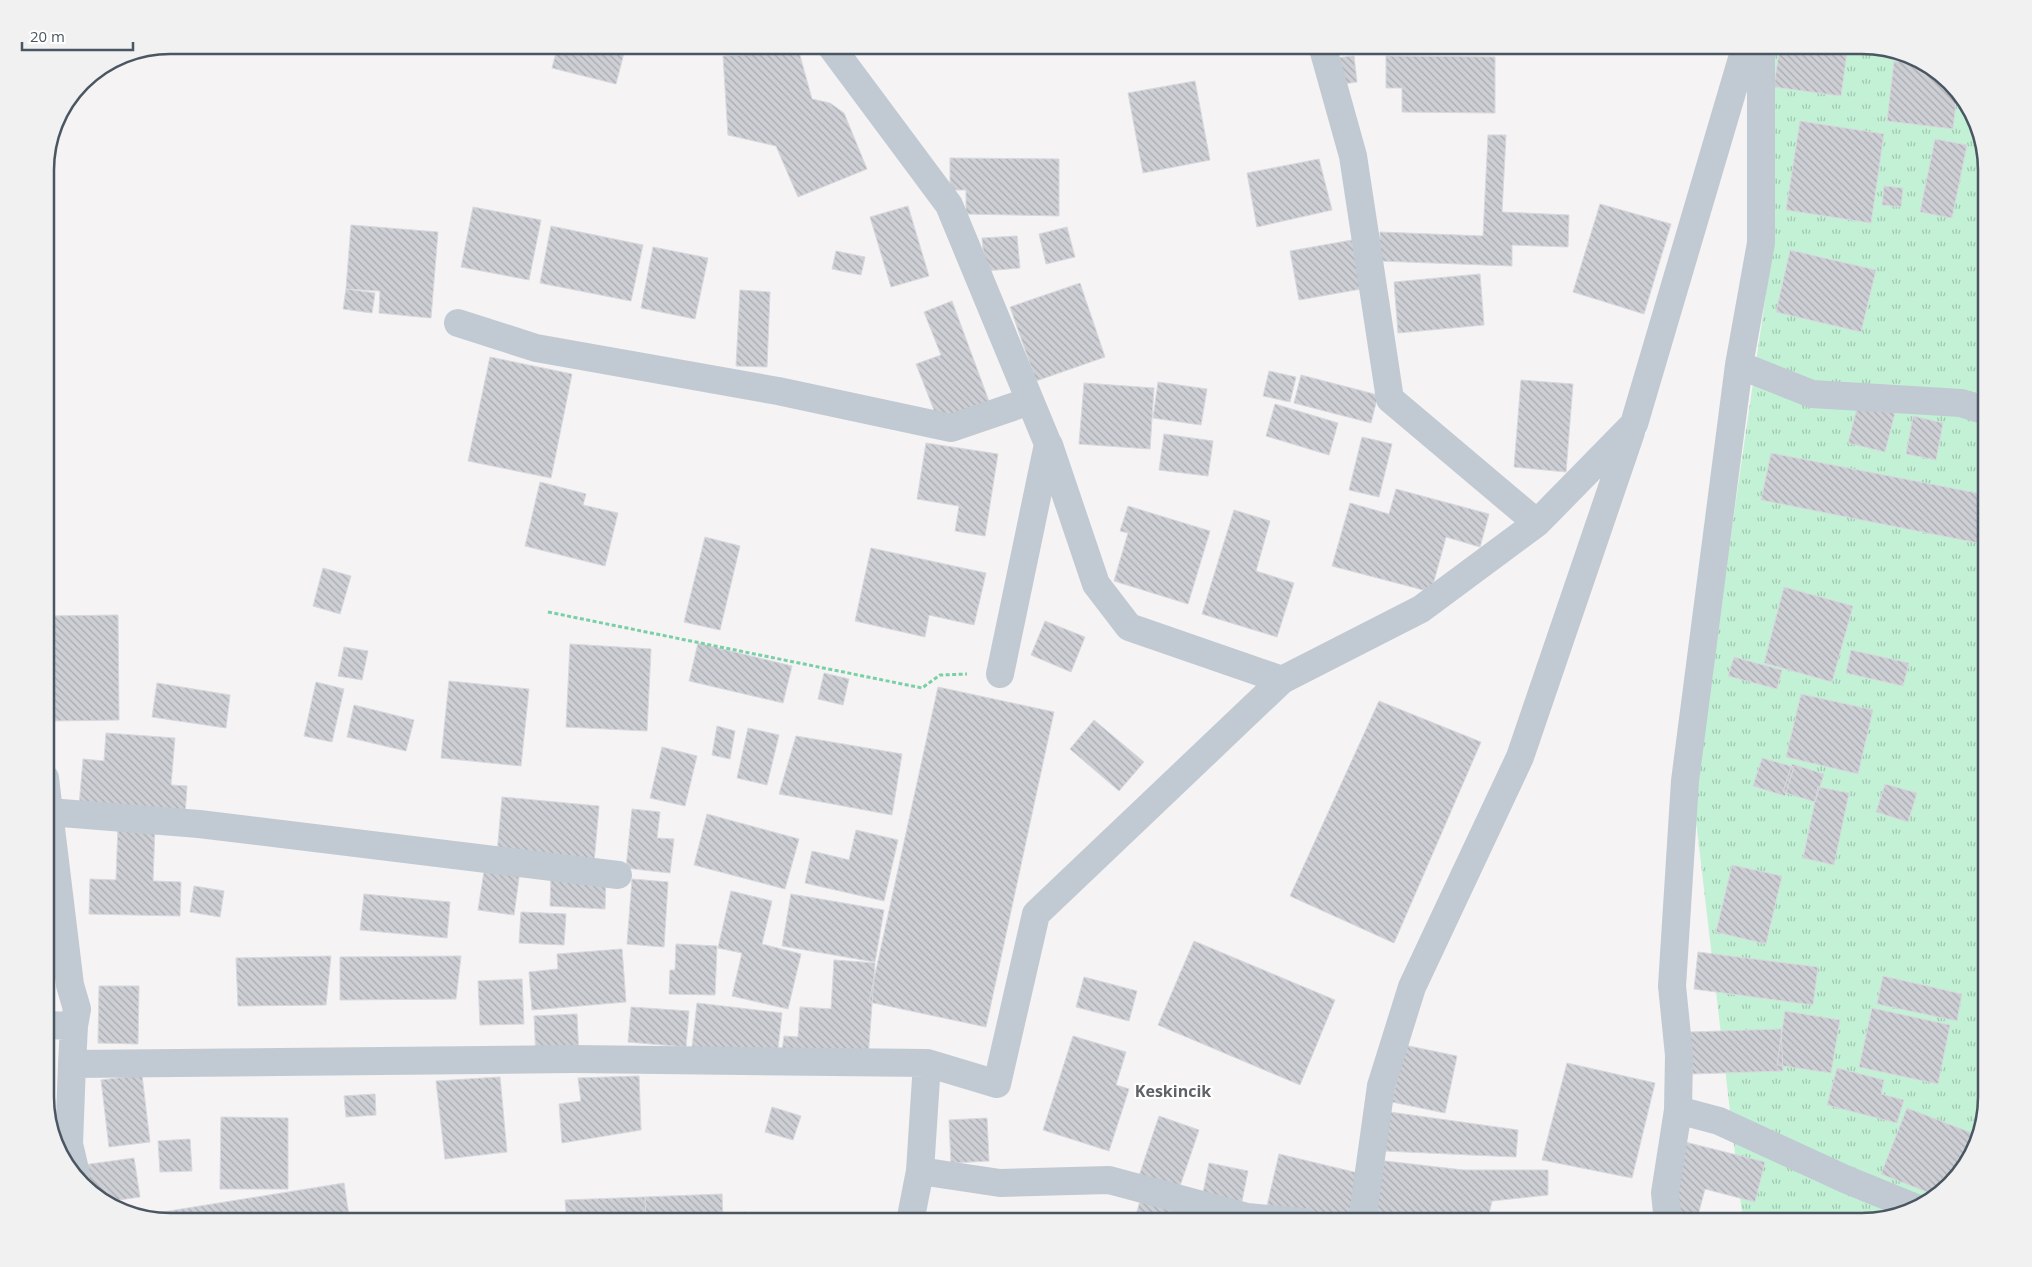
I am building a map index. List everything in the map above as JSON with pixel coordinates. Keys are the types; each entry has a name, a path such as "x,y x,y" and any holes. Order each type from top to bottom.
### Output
{"street":[{"path":"837,54 949,205 1048,444 1096,584 1129,628 1282,680"},
{"path":"1325,54 1353,156 1390,399 1537,523"},
{"path":"1363,1213 1381,1086 1412,987 1520,757 1634,424 1743,54"},
{"path":"1667,1213 1665,1193 1678,1110 1680,1056 1672,986 1685,781 1739,365 1761,243 1761,54"},
{"path":"458,323 536,348 778,391 950,428 1030,401"},
{"path":"1739,365 1812,394 1961,403 1978,408"},
{"path":"72,1064 574,1059 927,1062 997,1084 1036,914 1282,680 1421,609 1537,523 1634,424"},
{"path":"1000,674 1048,444"},
{"path":"54,812 199,824 618,875"},
{"path":"54,853 70,986 77,1009 74,1026 69,1144 73,1162"},
{"path":"54,1025 74,1026"},
{"path":"912,1213 920,1171 927,1062"},
{"path":"1678,1110 1719,1121 1845,1179 1907,1204"},
{"path":"920,1171 1000,1183 1109,1180 1232,1213"}],"path":[{"path":"548,612 922,688 940,675 1000,674"}],"green space":[{"path":"1760,54 1877,55 1907,63 1933,78 1959,105 1966,118 1972,132 1978,162 1978,1097 1974,1127 1969,1142 1954,1168 1933,1189 1920,1198 1892,1209 1877,1212 1742,1213 1693,795 1767,287"}],"building":[{"path":"556,54 624,54 616,84 552,68"},
{"path":"800,54 812,99 830,103 844,113 867,169 798,197 776,146 728,135 723,56"},
{"path":"1779,54 1847,54 1841,96 1774,87"},
{"path":"1354,56 1357,82 1336,85 1334,58"},
{"path":"1386,56 1495,57 1495,113 1402,112 1402,88 1386,88"},
{"path":"1894,61 1905,62 1920,69 1933,78 1956,102 1953,129 1887,121"},
{"path":"1195,81 1210,160 1143,173 1128,93"},
{"path":"1800,121 1884,134 1871,223 1786,210"},
{"path":"1488,135 1506,135 1502,212 1569,215 1568,247 1512,245 1512,266 1379,261 1380,232 1483,236"},
{"path":"1935,139 1967,145 1952,218 1920,212"},
{"path":"950,158 1059,159 1059,216 966,214 966,190 950,190"},
{"path":"1319,159 1332,210 1257,227 1247,173"},
{"path":"1884,186 1903,188 1901,207 1882,205"},
{"path":"1600,204 1671,224 1644,314 1573,292"},
{"path":"908,206 929,276 891,287 870,217"},
{"path":"473,207 541,220 529,280 461,267"},
{"path":"351,225 438,232 431,318 379,313 380,291 346,289"},
{"path":"551,226 643,245 631,301 540,283"},
{"path":"1067,227 1075,257 1046,264 1039,234"},
{"path":"1017,236 1020,268 985,271 982,238"},
{"path":"1352,240 1361,289 1299,300 1290,251"},
{"path":"653,247 708,258 695,319 641,308"},
{"path":"1790,250 1876,270 1861,332 1776,312"},
{"path":"836,251 865,257 861,275 832,269"},
{"path":"1480,274 1484,325 1398,333 1394,282"},
{"path":"1080,283 1105,357 1036,381 1010,307"},
{"path":"346,289 375,293 372,313 343,309"},
{"path":"740,290 770,292 767,367 736,366"},
{"path":"952,301 990,404 939,423 916,364 941,355 924,312"},
{"path":"490,357 572,374 551,478 468,461"},
{"path":"1269,371 1296,377 1290,402 1263,396"},
{"path":"1301,375 1378,395 1371,423 1294,403"},
{"path":"1521,380 1573,384 1566,472 1514,467"},
{"path":"1158,382 1207,389 1201,425 1153,418"},
{"path":"1084,383 1154,388 1150,449 1079,444"},
{"path":"1275,404 1338,423 1329,455 1266,436"},
{"path":"1858,404 1895,413 1885,452 1848,443"},
{"path":"1913,416 1943,423 1936,460 1906,454"},
{"path":"1164,434 1213,441 1208,476 1159,470"},
{"path":"1362,437 1392,444 1379,497 1349,490"},
{"path":"926,443 998,454 985,536 955,531 959,506 917,499"},
{"path":"1771,453 1978,493 1978,543 1761,500"},
{"path":"540,482 586,494 583,505 618,513 605,566 525,546"},
{"path":"1396,489 1489,514 1480,547 1446,537 1431,592 1332,566 1350,503 1389,514"},
{"path":"1128,506 1210,531 1188,604 1114,581 1128,533 1120,531"},
{"path":"1234,510 1270,521 1256,571 1294,583 1277,637 1202,614"},
{"path":"705,537 740,546 720,630 684,622"},
{"path":"871,548 986,573 974,625 929,615 925,637 855,621"},
{"path":"323,568 351,576 340,614 313,606"},
{"path":"1784,587 1853,606 1832,682 1764,663"},
{"path":"118,615 119,720 54,721 54,616"},
{"path":"1045,621 1085,637 1071,672 1031,655"},
{"path":"698,643 792,666 783,703 689,681"},
{"path":"570,644 651,649 647,731 566,727"},
{"path":"344,647 368,651 362,680 338,676"},
{"path":"1851,650 1909,663 1903,686 1846,673"},
{"path":"1734,657 1782,670 1777,689 1728,676"},
{"path":"824,673 849,679 843,705 818,699"},
{"path":"449,681 529,689 521,766 441,758"},
{"path":"316,682 344,689 332,742 304,736"},
{"path":"157,683 230,695 226,728 152,717"},
{"path":"938,687 1054,712 986,1027 869,1002"},
{"path":"1801,694 1873,710 1858,774 1786,757"},
{"path":"1379,701 1481,742 1394,943 1290,896"},
{"path":"354,705 414,720 406,751 347,737"},
{"path":"1094,720 1144,762 1119,791 1070,749"},
{"path":"717,726 735,731 730,759 712,755"},
{"path":"748,728 779,735 767,785 737,778"},
{"path":"106,733 175,738 171,785 187,786 185,815 79,806 83,759 104,761"},
{"path":"796,736 902,754 892,815 779,794"},
{"path":"662,747 697,756 685,806 650,798"},
{"path":"1762,758 1794,767 1785,796 1753,786"},
{"path":"1792,764 1824,774 1815,802 1783,792"},
{"path":"1885,784 1917,793 1908,822 1876,812"},
{"path":"1818,787 1849,793 1834,865 1803,858"},
{"path":"502,797 599,806 594,863 497,854"},
{"path":"632,809 660,812 657,838 674,839 670,873 626,868"},
{"path":"707,814 799,839 785,889 694,865"},
{"path":"118,825 155,826 153,881 181,882 180,916 89,914 90,879 116,880"},
{"path":"856,830 898,840 884,901 805,883 812,851 849,860"},
{"path":"485,865 520,870 514,915 478,910"},
{"path":"1732,865 1782,876 1766,944 1716,932"},
{"path":"551,875 606,877 605,909 550,906"},
{"path":"632,879 668,882 664,947 627,944"},
{"path":"194,886 224,891 220,917 190,912"},
{"path":"731,891 772,901 762,944 801,954 788,1009 732,996 742,953 718,948"},
{"path":"364,894 450,902 447,938 360,930"},
{"path":"791,894 884,910 875,962 782,946"},
{"path":"521,912 566,914 564,945 519,943"},
{"path":"1194,941 1335,1000 1300,1085 1158,1025"},
{"path":"676,944 717,946 715,995 669,994 670,970 675,970"},
{"path":"622,949 626,1002 532,1010 529,972 558,969 557,954"},
{"path":"1698,952 1818,967 1813,1005 1694,989"},
{"path":"331,956 326,1005 238,1006 236,958"},
{"path":"461,956 456,999 340,1000 340,957"},
{"path":"834,960 875,963 868,1059 782,1052 784,1036 798,1037 800,1007 831,1009"},
{"path":"1883,976 1962,994 1957,1021 1877,1004"},
{"path":"1084,977 1137,991 1129,1021 1076,1007"},
{"path":"522,979 524,1024 480,1025 478,981"},
{"path":"99,986 139,986 138,1044 98,1043"},
{"path":"697,1003 782,1013 777,1057 692,1047"},
{"path":"631,1007 689,1011 686,1047 628,1042"},
{"path":"1872,1008 1950,1025 1938,1084 1859,1067"},
{"path":"1785,1011 1840,1020 1831,1073 1777,1065"},
{"path":"577,1014 579,1058 536,1060 534,1016"},
{"path":"1781,1029 1783,1071 1692,1074 1690,1032"},
{"path":"1073,1036 1126,1052 1116,1085 1129,1089 1109,1151 1043,1130"},
{"path":"1404,1045 1457,1056 1445,1113 1392,1102"},
{"path":"1567,1063 1655,1083 1632,1178 1542,1160"},
{"path":"1837,1068 1884,1080 1881,1094 1904,1100 1897,1123 1827,1105"},
{"path":"142,1075 150,1142 109,1147 101,1080"},
{"path":"639,1076 641,1130 562,1143 559,1104 581,1101 578,1078"},
{"path":"500,1077 507,1152 445,1159 436,1081"},
{"path":"375,1094 376,1115 346,1117 344,1096"},
{"path":"772,1107 801,1116 793,1140 765,1132"},
{"path":"1907,1108 1972,1133 1963,1155 1954,1168 1928,1192 1881,1174"},
{"path":"1390,1112 1518,1130 1516,1157 1384,1151"},
{"path":"1159,1116 1199,1130 1179,1189 1139,1176"},
{"path":"221,1117 288,1118 288,1189 220,1189"},
{"path":"987,1118 989,1161 951,1163 949,1120"},
{"path":"190,1139 192,1171 160,1172 158,1141"},
{"path":"1681,1141 1765,1162 1755,1202 1705,1189 1699,1213 1674,1213 1667,1211"},
{"path":"1279,1154 1362,1174 1352,1213 1296,1213 1267,1206"},
{"path":"134,1158 140,1197 117,1200 112,1198 84,1175 83,1165"},
{"path":"1377,1160 1463,1170 1548,1170 1548,1195 1492,1201 1489,1213 1373,1213"},
{"path":"1209,1163 1248,1171 1241,1206 1202,1198"},
{"path":"344,1183 349,1213 170,1213 160,1212"},
{"path":"722,1194 723,1213 646,1213 645,1197"},
{"path":"645,1197 646,1213 566,1213 565,1200"},
{"path":"1140,1201 1186,1213 1137,1213"}],"district":[{"name":"Keskincik","path":"1173,1091"}]}
